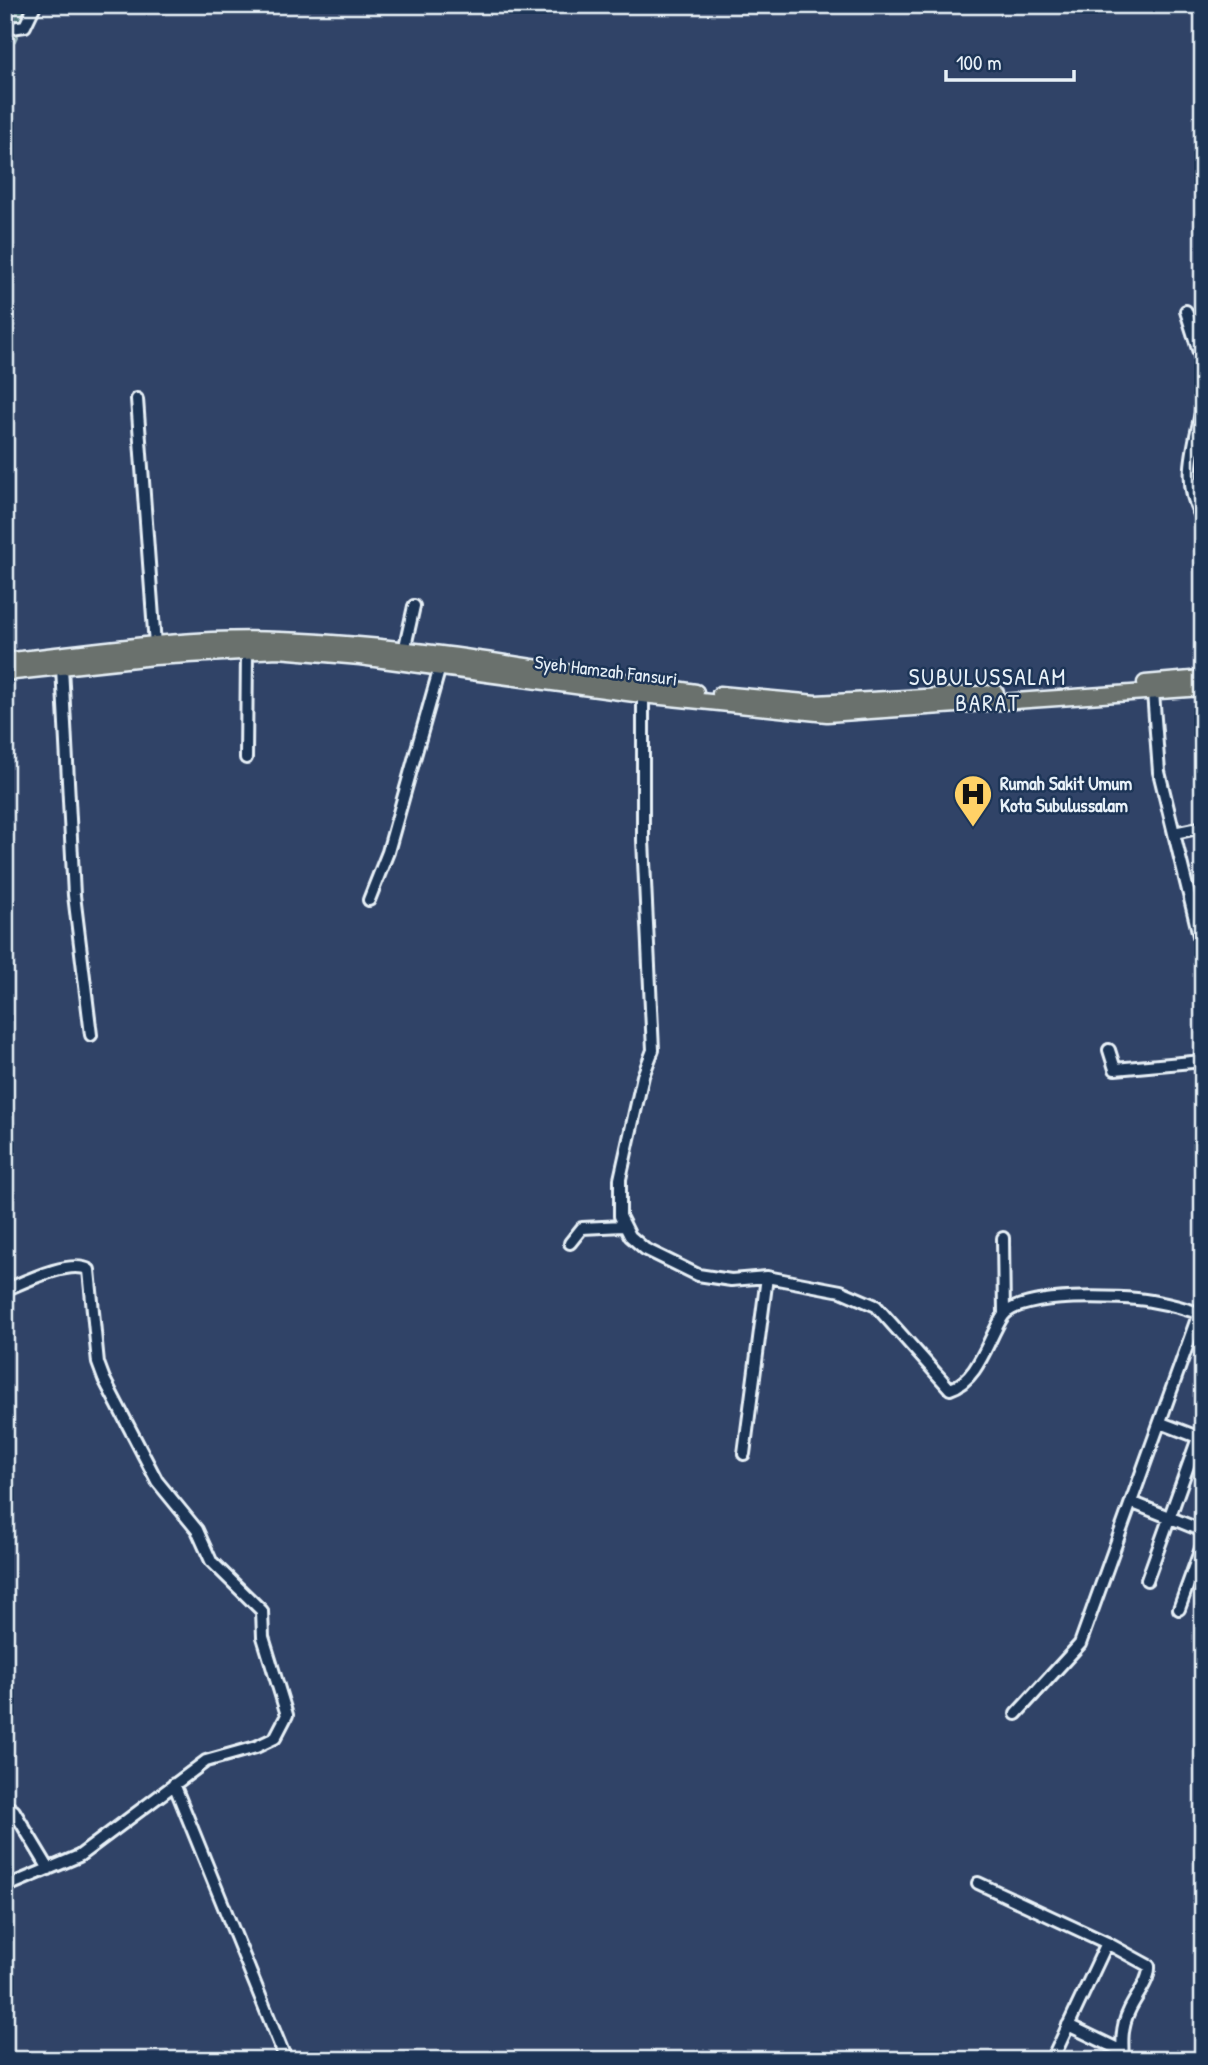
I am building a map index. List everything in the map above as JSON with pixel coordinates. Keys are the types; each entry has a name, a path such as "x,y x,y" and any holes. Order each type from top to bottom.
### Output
{"main road":[{"name":"Syeh Hamzah Fansuri","path":"5,673 291,640 404,651 791,712 1203,688"},
{"name":"Syeh Hamzah Fansuri","path":"5,661 155,645 223,646 360,657 644,690"},
{"name":"Syeh Hamzah Fansuri","path":"853,708 1203,678"}],"street":[{"path":"5,29 25,26 35,5"},
{"path":"1186,311 1203,365"},
{"path":"137,399 155,645"},
{"path":"1203,403 1190,459 1194,496 1203,519"},
{"path":"404,651 414,606"},
{"path":"246,758 247,650"},
{"path":"62,667 74,895 91,1035"},
{"path":"369,900 388,852 440,667"},
{"path":"644,690 643,853 653,1050 643,1076 620,1179 619,1203 623,1226 645,1249 698,1275 731,1280 767,1277 841,1291 876,1306 950,1389 964,1380 974,1367 1004,1314 1003,1238"},
{"path":"1153,692 1159,772 1203,952"},
{"path":"1174,833 1203,827"},
{"path":"1109,1050 1115,1069 1203,1061"},
{"path":"570,1243 582,1228 623,1226"},
{"path":"5,1290 63,1269 78,1266 89,1269 98,1363 108,1390 157,1481 197,1530 216,1568 262,1611 263,1637 286,1709 285,1723 275,1738 267,1743 206,1761 103,1841 49,1869 5,1887"},
{"path":"744,1454 767,1277"},
{"path":"1004,1314 1037,1300 1086,1298 1149,1300 1201,1314 1080,1644 1016,1714"},
{"path":"1147,1580 1200,1438 1161,1423"},
{"path":"1131,1502 1203,1531"},
{"path":"1179,1609 1203,1543"},
{"path":"174,1784 286,2060"},
{"path":"5,1805 11,1808 49,1869"},
{"path":"978,1883 1107,1942 1146,1963 1150,1970 1127,2014 1122,2032 1123,2055"},
{"path":"1052,2060 1107,1942"},
{"path":"1068,2025 1123,2055"}],"green space":[{"path":"5,5 32,5 15,41 5,35"}],"place":[{"name":"Rumah Sakit Umum Kota Subulussalam","path":"973,828"}],"district":[{"name":"SUBULUSSALAM BARAT","path":"988,690"}]}
